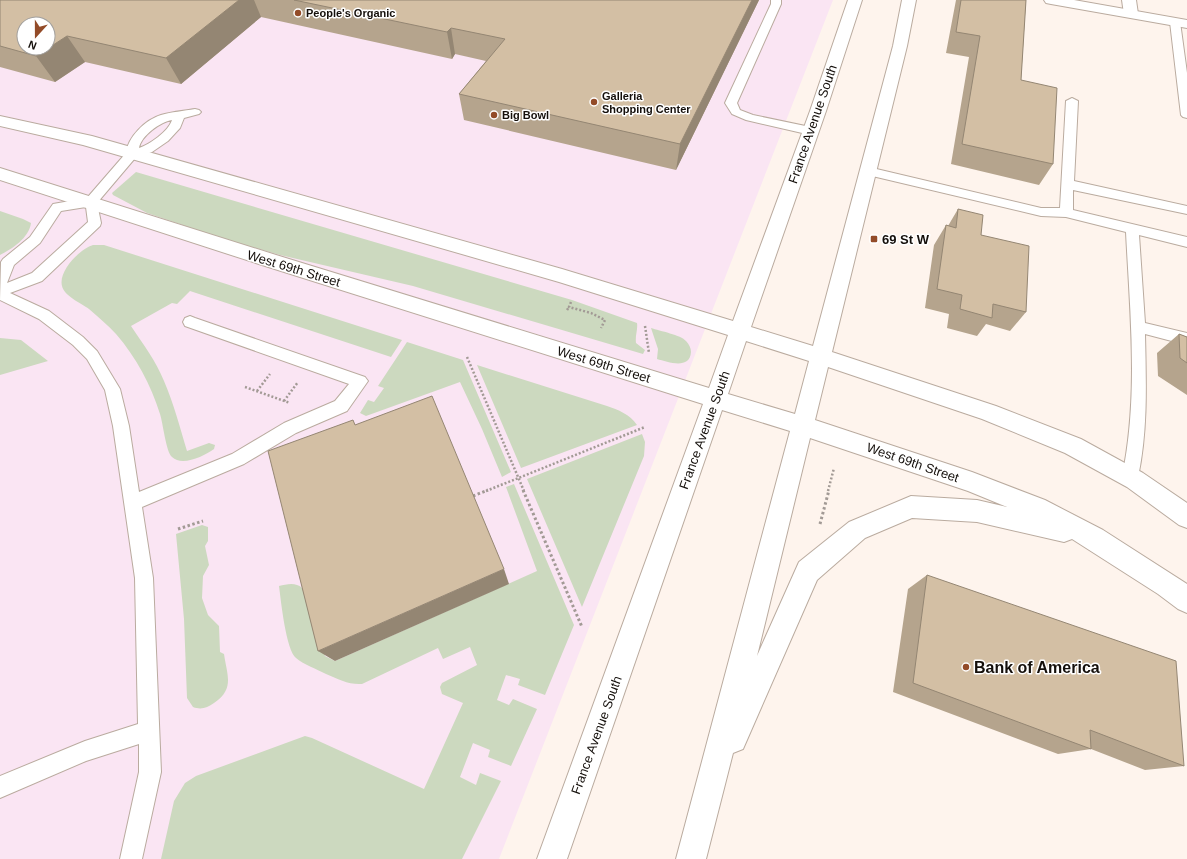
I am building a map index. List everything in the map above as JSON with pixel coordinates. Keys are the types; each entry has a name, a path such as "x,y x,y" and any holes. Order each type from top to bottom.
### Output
{"street":[{"name":"France Avenue South","path":"552,859 811,131 854,0"},
{"path":"691,859 900,46 909,0"},
{"path":"1051,0 1181,23"},
{"path":"1129,0 1130,14"},
{"path":"0,121 86,140 555,273 820,356 988,412 1073,446 1130,478 1187,517"},
{"name":"West 69th Street","path":"0,174 269,260 803,426 912,461 979,485 1037,508 1094,538 1167,585 1187,600"},
{"path":"708,797 808,571 857,530 911,507 977,511 1094,538"}],"lane":[{"path":"776,0 776,4 731,102 736,112 750,118 811,131"},
{"path":"1181,23 1187,115"},
{"path":"1066,214 1072,101"},
{"path":"132,154 133,145 140,135 163,118 195,112"},
{"path":"0,283 8,262 35,240 57,207 91,202 132,154 148,149 164,138 176,125 179,115"},
{"path":"868,171 1041,212 1066,214 1187,242"},
{"path":"1067,184 1187,210"},
{"path":"0,292 37,277 95,223 91,202"},
{"path":"1130,478 1135,459 1137,422 1138,327 1132,229"},
{"path":"0,292 44,315 78,341 94,358 112,389 123,434 144,578 150,772 131,859"},
{"path":"133,503 238,460 290,428 341,406 360,381 190,322"},
{"path":"1138,327 1187,339"},
{"path":"0,787 86,752 148,731"}],"path":[{"path":"567,310 572,300"},
{"path":"569,307 605,320 601,328"},
{"path":"645,325 650,355"},
{"path":"467,357 582,627"},
{"path":"245,386 296,405"},
{"path":"473,496 645,427"},
{"path":"818,531 834,468"},
{"path":"178,529 202,521"}],"shaded area":[{"path":"0,0 833,0 499,859 0,859"}],"green space":[{"path":"136,172 572,300 637,323 636,343 645,350 643,354 413,286 280,255 224,239 147,213 113,195 112,193"},
{"path":"0,211 31,223 30,228 23,238 10,250 0,255"},
{"path":"93,245 104,245 402,340 391,357 190,291 177,304 172,303 131,326 161,374 174,407 187,451 209,443 215,445 214,449 205,455 187,461 176,460 170,454 166,444 160,414 152,392 130,352 110,327 63,290 63,274 71,261 82,251"},
{"path":"651,328 675,335 686,341 691,349 690,358 683,363 667,362 657,359 658,349"},
{"path":"0,338 21,340 48,361 0,375"},
{"path":"407,342 463,360 511,472 502,477 460,382 366,416 360,413 368,400 374,402 384,388 378,386"},
{"path":"477,365 619,411 627,415 637,425 521,468"},
{"path":"642,434 645,442 644,456 582,607 527,479"},
{"path":"514,484 574,625 545,695 518,685 520,679 506,675 497,700 509,705 513,699 537,709 511,766 488,757 490,750 473,743 460,777 476,785 480,773 501,781 462,859 161,859 174,801 185,783 196,776 305,736 424,789 463,703 442,694 440,687 442,683 477,665 470,647 443,659 438,648 362,684 353,684 326,674 303,663 292,653 284,625 279,586 294,584 300,586 306,593 325,656 335,661 537,571 506,487"},
{"path":"202,525 208,527 208,541 205,546 209,565 203,576 202,598 208,615 219,626 220,652 224,654 228,681 225,692 221,698 209,706 199,708 193,707 187,698 184,619 176,534"}],"building":[{"path":"0,0 239,0 166,58 67,36 56,43 56,16 16,16 16,50 0,46"},
{"path":"294,0 752,0 680,144 459,94 505,39 451,28 447,32"},
{"path":"961,0 1026,0 1021,80 1057,88 1053,164 962,144 980,36 956,32"},
{"path":"958,209 983,215 981,235 1029,246 1026,312 993,304 992,318 960,309 962,295 937,289 946,225 956,228"},
{"path":"1179,334 1187,337 1187,363 1180,358"},
{"path":"432,396 504,569 318,651 268,451 353,420 355,425"},
{"path":"927,575 1176,661 1184,766 1090,730 1091,749 913,683"}],"place":[{"name":"People's Organic","path":"298,13"},
{"name":"Galleria Shopping Center","path":"594,102"},
{"name":"Big Bowl","path":"494,115"},
{"name":"69 St W","path":"874,239"},
{"name":"Bank of America","path":"966,667"}]}
